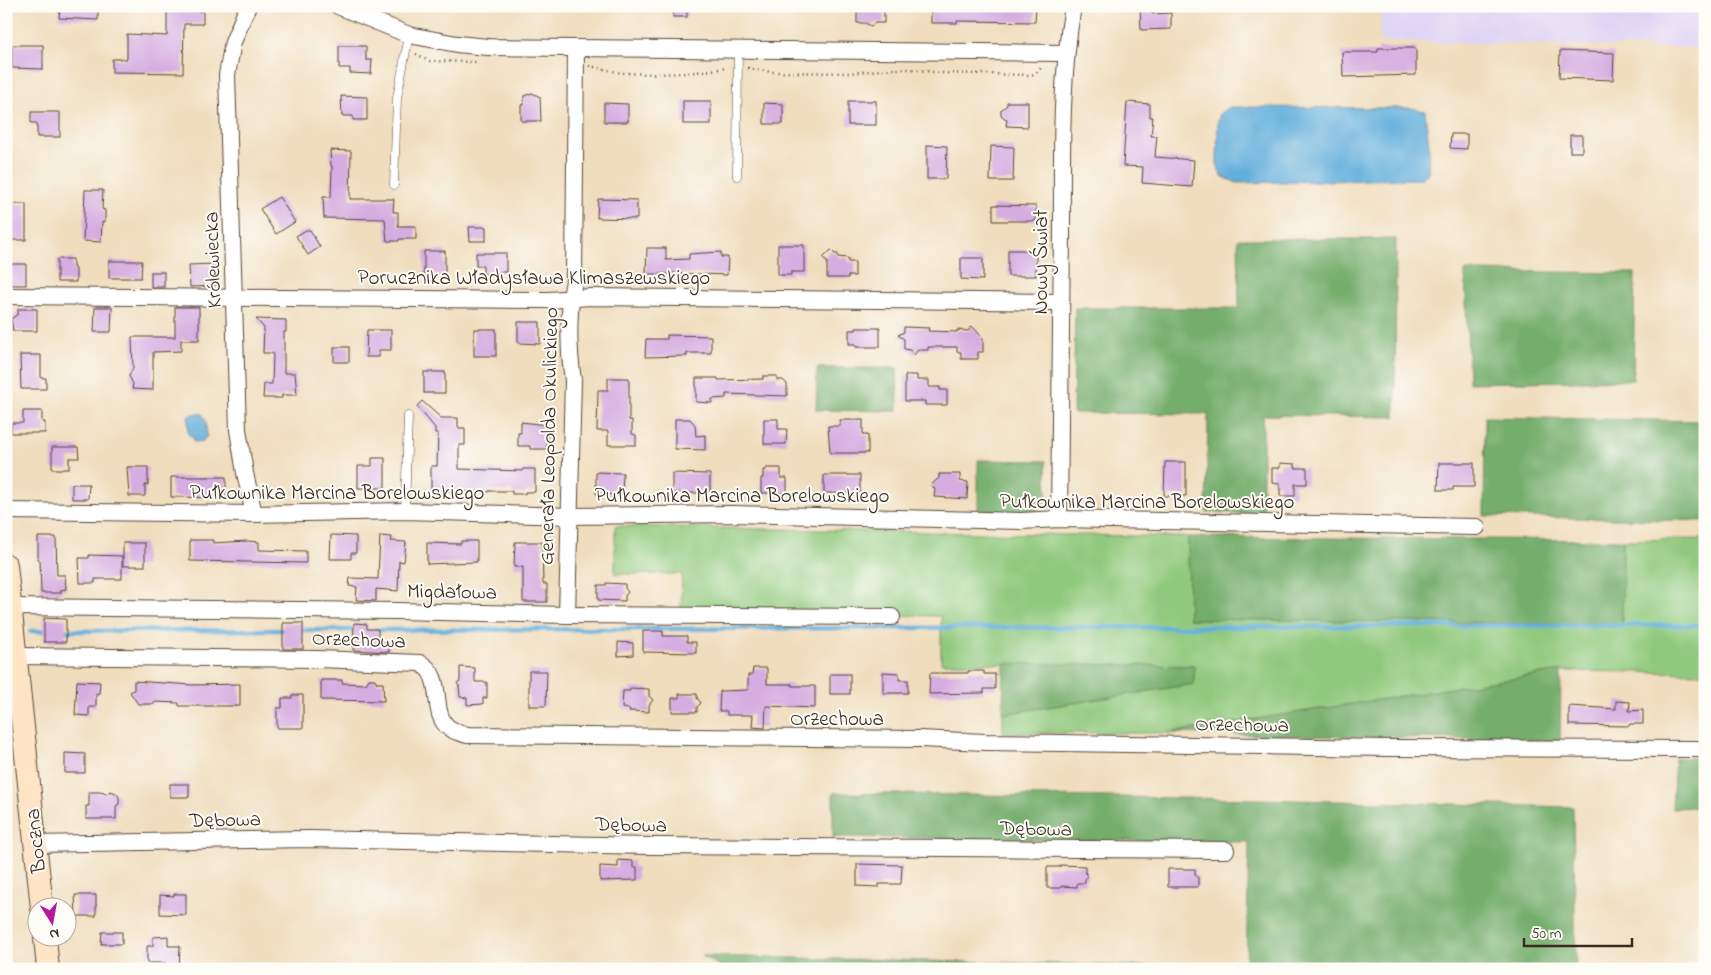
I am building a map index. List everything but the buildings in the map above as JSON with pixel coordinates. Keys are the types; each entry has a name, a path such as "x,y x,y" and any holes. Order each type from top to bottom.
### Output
{"street":[{"name":"Królewiecka","path":"248,6 233,42 227,75 238,430 244,473 254,514"},
{"path":"338,6 409,35 473,46 1066,53"},
{"name":"Nowy Świat","path":"1059,519 1061,169 1066,53 1073,6"},
{"name":"Generała Leopolda Okulickiego","path":"567,615 573,380 570,362 571,298 574,280 576,48"},
{"name":"Porucznika Władysława Klimaszewskiego","path":"6,296 1061,302"},
{"name":"Pułkownika Marcina Borelowskiego","path":"6,511 254,514 405,511 570,516 733,514 1021,522 1059,519 1477,527"},
{"name":"Boczna","path":"6,566 12,643 41,898"},
{"name":"Migdałowa","path":"10,607 892,618"},
{"name":"Orzechowa","path":"12,643 420,663 434,677 442,717 447,727 467,735 1400,748 1705,750"},
{"name":"Dębowa","path":"35,844 309,839 670,846 1226,850"},
{"path":"46,948 48,969"}],"lane":[{"path":"394,185 397,98 409,35"},
{"path":"736,176 738,49"},
{"path":"405,511 408,416"}],"shaded area":[{"path":"1381,6 1705,6 1705,48 1380,41"}],"green space":[{"path":"1238,239 1396,239 1395,417 1263,415 1263,514 1206,512 1208,414 1073,413 1075,308 1239,308"},
{"path":"1465,271 1635,273 1633,380 1469,383"},
{"path":"817,368 897,368 898,411 816,410"},
{"path":"1485,417 1705,421 1705,521 1484,516"},
{"path":"978,460 1046,461 1047,500 1036,511 978,510"},
{"path":"615,526 1188,537 1189,619 1622,624 1623,540 1705,539 1705,673 1561,671 1168,733 1003,733 1003,714 1194,684 1194,666 941,663 941,616 681,612 682,574 615,574"},
{"path":"1188,537 1623,540 1622,625 1189,619"},
{"path":"1004,663 1194,666 1194,684 1003,714"},
{"path":"1561,671 1560,741 1168,733"},
{"path":"1675,758 1705,758 1705,807 1672,808"},
{"path":"833,793 1254,799 1573,807 1576,969 726,969 702,956 1246,968 1249,842 833,837"}],"water":[{"path":"1230,107 1411,108 1425,111 1429,146 1428,173 1420,179 1237,183 1221,176 1217,163 1218,120 1220,113"},
{"path":"192,414 202,414 206,422 207,436 203,441 194,442 193,438 188,434 188,417"}],"waterway":[{"path":"374,630 1705,625"},
{"path":"61,631 288,630"},
{"path":"299,630 358,630"},
{"path":"30,631 48,631"}]}
